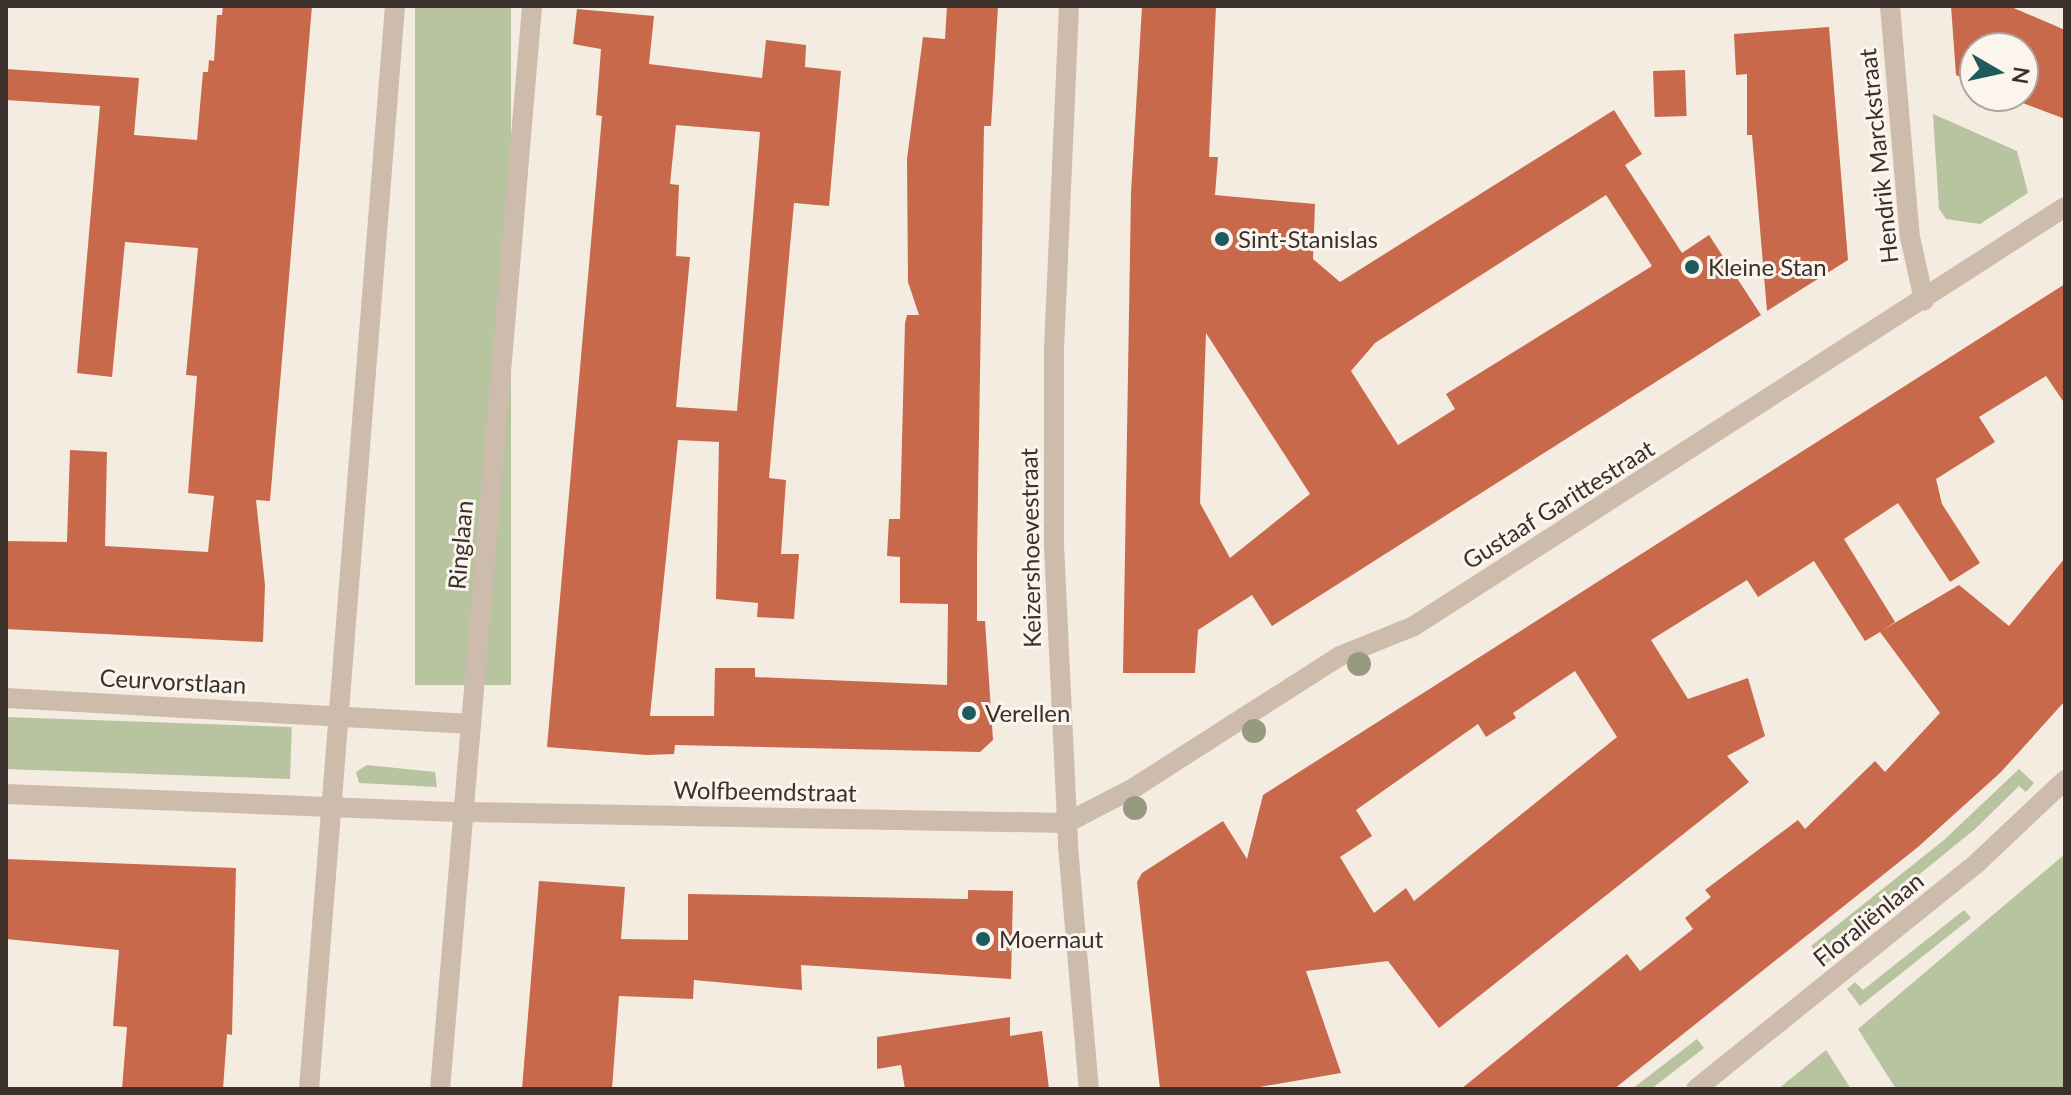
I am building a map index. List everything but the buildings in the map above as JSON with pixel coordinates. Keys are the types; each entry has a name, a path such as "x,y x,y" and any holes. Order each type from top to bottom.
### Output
{"street":[{"path":"309,1089 336,716 395,6"},
{"name":"Ringlaan","path":"440,1089 532,6"},
{"name":"Keizershoevestraat","path":"1069,6 1054,355 1054,545 1066,823 1089,1089"},
{"name":"Hendrik Marckstraat","path":"1890,6 1910,237 1924,300"},
{"name":"Gustaaf Garittestraat","path":"1066,823 1132,789 1340,656 1414,626 2065,207"},
{"name":"Ceurvorstlaan","path":"6,698 471,724"},
{"name":"Floraliënlaan","path":"1696,1089 1978,862 2065,780"},
{"path":"6,794 329,806"},
{"name":"Wolfbeemdstraat","path":"329,806 464,812 1066,823"}],"green space":[{"path":"415,6 511,6 511,685 415,685"},
{"path":"1933,114 2017,151 2028,193 1980,224 1946,219 1939,209"},
{"path":"6,717 292,727 290,779 6,769"},
{"path":"367,765 435,772 437,787 359,783 356,772"},
{"path":"2019,769 2034,783 2026,792 2019,786 1975,829 1829,948 1836,957 1825,964 1811,946 1944,840"},
{"path":"2065,854 2065,1089 1896,1089 1858,1029"},
{"path":"1964,910 1971,918 1860,1006 1847,989 1855,982 1863,990"},
{"path":"1697,1039 1704,1048 1651,1089 1632,1089"},
{"path":"1826,1050 1851,1089 1778,1089"}],"place":[{"name":"Sint-Stanislas","path":"1222,239"},
{"name":"Kleine Stan","path":"1692,267"},
{"name":"Verellen","path":"969,713"},
{"name":"Moernaut","path":"983,939"}]}
